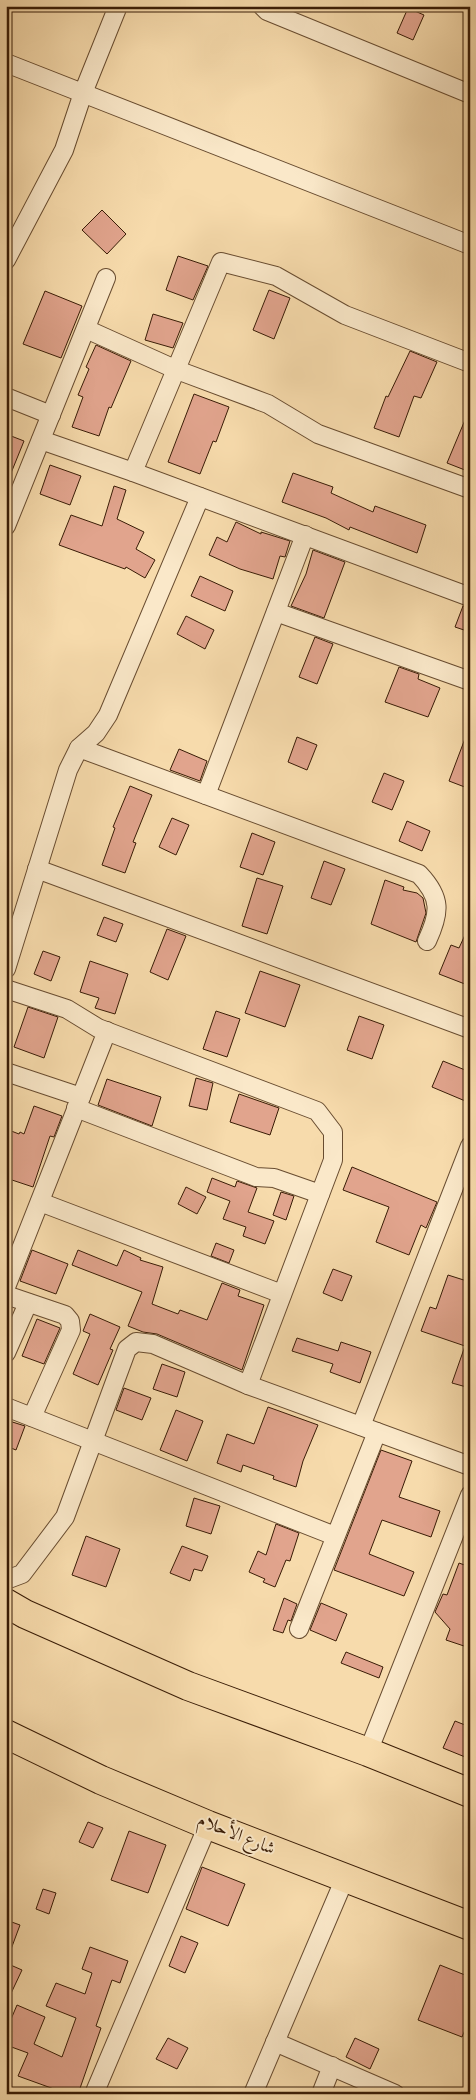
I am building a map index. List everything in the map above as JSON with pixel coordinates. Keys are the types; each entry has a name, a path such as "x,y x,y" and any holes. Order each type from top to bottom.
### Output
{"main road":[{"path":"6,1602 25,1614 188,1686 368,1752 470,1793"},
{"name":"شارع الأحلام","path":"6,1734 101,1780 208,1825 470,1926"}],"street":[{"path":"6,260 64,150 83,93 118,6"},
{"path":"262,6 267,11 470,94"},
{"path":"6,63 470,246"},
{"path":"133,472 221,262 276,276 345,314 470,363"},
{"path":"6,526 106,278"},
{"path":"86,329 177,370 268,404 318,434 470,489"},
{"path":"6,397 51,415"},
{"path":"41,440 133,472 470,597"},
{"path":"6,969 68,770 79,748 96,733 108,715 200,497"},
{"path":"206,795 305,536"},
{"path":"276,612 470,681"},
{"path":"79,748 420,874 430,886 437,903 436,921 427,941"},
{"path":"37,868 470,1028"},
{"path":"6,989 67,1009 98,1028 317,1111 333,1132 333,1160 248,1385"},
{"path":"6,1287 107,1031"},
{"path":"8,1073 256,1177 274,1178 320,1194"},
{"path":"299,1629 335,1536 369,1429 470,1146"},
{"path":"40,1202 282,1294"},
{"path":"6,1295 65,1315 70,1321 71,1330 32,1417"},
{"path":"6,1353 28,1303"},
{"path":"6,1580 22,1574 65,1517 127,1349 136,1342 153,1344 248,1385 470,1466"},
{"path":"6,1407 335,1536"},
{"path":"368,1752 470,1495"},
{"path":"94,2094 208,1825"},
{"path":"253,2094 345,1878"},
{"path":"275,2042 395,2094"},
{"path":"321,2094 332,2066"}],"building":[{"path":"408,8 424,15 413,40 397,33"},
{"path":"102,210 126,234 107,254 82,230"},
{"path":"178,256 208,266 193,300 166,290"},
{"path":"269,290 290,298 274,339 253,330"},
{"path":"45,291 82,306 61,358 23,344"},
{"path":"153,314 183,323 173,348 145,340"},
{"path":"96,345 131,361 111,408 109,407 99,436 72,427 83,397 78,395 89,369 86,367"},
{"path":"410,351 437,362 421,398 414,396 399,437 374,428 386,396 388,397"},
{"path":"194,394 229,407 216,442 213,441 200,474 168,462"},
{"path":"470,408 470,472 447,463"},
{"path":"6,434 24,441 7,483 6,483"},
{"path":"50,465 81,476 70,505 40,494"},
{"path":"293,473 333,487 331,493 373,512 375,506 426,525 417,553 350,527 349,530 326,518 282,502"},
{"path":"114,486 126,490 117,519 144,532 136,549 155,560 145,578 126,567 125,569 59,545 71,515 102,526"},
{"path":"236,522 261,534 261,532 290,541 285,557 280,556 273,579 240,569 209,555 217,537 227,542"},
{"path":"313,550 345,562 324,618 291,606 306,574"},
{"path":"200,576 233,591 225,611 191,596"},
{"path":"463,606 470,607 470,632 455,627"},
{"path":"186,616 214,630 205,649 177,634"},
{"path":"315,637 333,644 317,684 299,677"},
{"path":"399,667 419,674 418,679 440,688 428,717 385,702"},
{"path":"470,728 470,789 449,781"},
{"path":"297,737 317,745 307,770 288,762"},
{"path":"179,749 207,761 200,781 170,770"},
{"path":"384,773 404,781 392,810 372,802"},
{"path":"130,786 152,795 133,842 136,843 125,873 102,865 115,828 113,827"},
{"path":"172,818 189,825 176,855 159,847"},
{"path":"407,821 430,831 422,851 399,841"},
{"path":"252,833 275,842 263,875 240,867"},
{"path":"324,861 345,869 331,905 311,898"},
{"path":"257,878 283,886 267,934 242,926"},
{"path":"385,880 404,887 403,890 417,893 423,898 426,913 416,942 371,924"},
{"path":"104,917 123,924 116,942 97,935"},
{"path":"470,924 470,986 439,974 451,945 459,948"},
{"path":"167,929 186,936 168,980 150,972"},
{"path":"43,951 60,957 51,981 34,974"},
{"path":"90,961 128,974 115,1014 95,1008 99,998 80,992"},
{"path":"260,971 300,985 285,1027 245,1013"},
{"path":"28,1007 58,1017 44,1058 14,1047"},
{"path":"216,1011 240,1019 227,1057 203,1049"},
{"path":"359,1016 384,1025 372,1059 347,1050"},
{"path":"443,1061 470,1072 470,1103 432,1087"},
{"path":"196,1078 213,1083 207,1110 189,1106"},
{"path":"107,1079 161,1097 152,1126 98,1105"},
{"path":"239,1094 279,1108 270,1135 230,1122"},
{"path":"34,1106 62,1116 54,1137 50,1136 33,1187 6,1178 6,1129 24,1134"},
{"path":"352,1167 437,1202 426,1228 421,1225 409,1255 376,1242 389,1207 343,1190"},
{"path":"212,1178 235,1187 237,1181 257,1188 248,1212 274,1221 265,1244 243,1236 246,1227 223,1219 230,1201 207,1192"},
{"path":"186,1187 206,1197 197,1214 178,1204"},
{"path":"281,1192 294,1196 286,1220 273,1215"},
{"path":"216,1243 234,1250 229,1263 211,1256"},
{"path":"32,1250 68,1264 56,1294 20,1281"},
{"path":"78,1250 117,1266 124,1250 141,1258 140,1260 163,1267 152,1304 178,1314 180,1310 207,1320 222,1283 240,1290 238,1296 264,1305 242,1370 157,1334 143,1332 128,1326 142,1292 72,1265"},
{"path":"333,1269 352,1276 342,1301 323,1293"},
{"path":"448,1275 470,1282 470,1388 452,1383 465,1346 421,1331 430,1307 436,1309"},
{"path":"90,1314 120,1327 110,1349 113,1350 98,1385 73,1374 90,1334 83,1331"},
{"path":"37,1319 60,1328 44,1364 22,1356"},
{"path":"297,1338 338,1351 341,1342 371,1352 360,1383 330,1372 333,1364 292,1351"},
{"path":"162,1364 185,1372 177,1397 153,1389"},
{"path":"124,1388 151,1398 142,1420 116,1410"},
{"path":"268,1407 318,1425 303,1461 296,1487 273,1479 274,1476 243,1465 241,1472 217,1463 227,1434 254,1444"},
{"path":"176,1410 203,1421 187,1461 160,1450"},
{"path":"6,1420 25,1426 16,1450 6,1446"},
{"path":"381,1450 412,1461 399,1497 440,1511 431,1537 382,1520 369,1554 414,1572 404,1596 334,1570"},
{"path":"194,1498 220,1506 211,1534 186,1526"},
{"path":"276,1524 299,1533 290,1561 286,1560 275,1587 263,1582 265,1579 249,1572 258,1551 266,1555"},
{"path":"86,1536 120,1549 106,1587 72,1575"},
{"path":"182,1546 208,1556 202,1571 194,1569 190,1581 170,1573"},
{"path":"459,1563 470,1567 470,1648 446,1640 450,1629 435,1612 443,1594 447,1595"},
{"path":"284,1598 297,1604 291,1621 288,1620 283,1633 273,1630"},
{"path":"321,1603 347,1614 336,1641 310,1630"},
{"path":"346,1652 383,1667 379,1678 341,1663"},
{"path":"455,1721 470,1727 470,1759 443,1748"},
{"path":"88,1822 103,1828 93,1848 79,1842"},
{"path":"129,1831 166,1845 148,1893 111,1880"},
{"path":"202,1867 245,1884 228,1926 186,1909"},
{"path":"43,1889 56,1893 49,1914 36,1909"},
{"path":"6,1920 20,1925 7,1960 6,1960"},
{"path":"181,1936 198,1943 185,1973 169,1966"},
{"path":"90,1947 128,1961 120,1983 112,1980 96,2026 101,2028 78,2094 53,2094 54,2089 18,2076 28,2053 6,2045 6,2031 17,2005 45,2017 34,2044 62,2057 76,2018 46,2006 56,1983 85,1994 92,1973 82,1969"},
{"path":"6,1963 22,1970 6,2004"},
{"path":"440,1965 470,1977 470,2018 462,2037 418,2020"},
{"path":"168,2038 188,2048 177,2069 156,2059"},
{"path":"355,2038 379,2049 370,2069 346,2057"}]}
